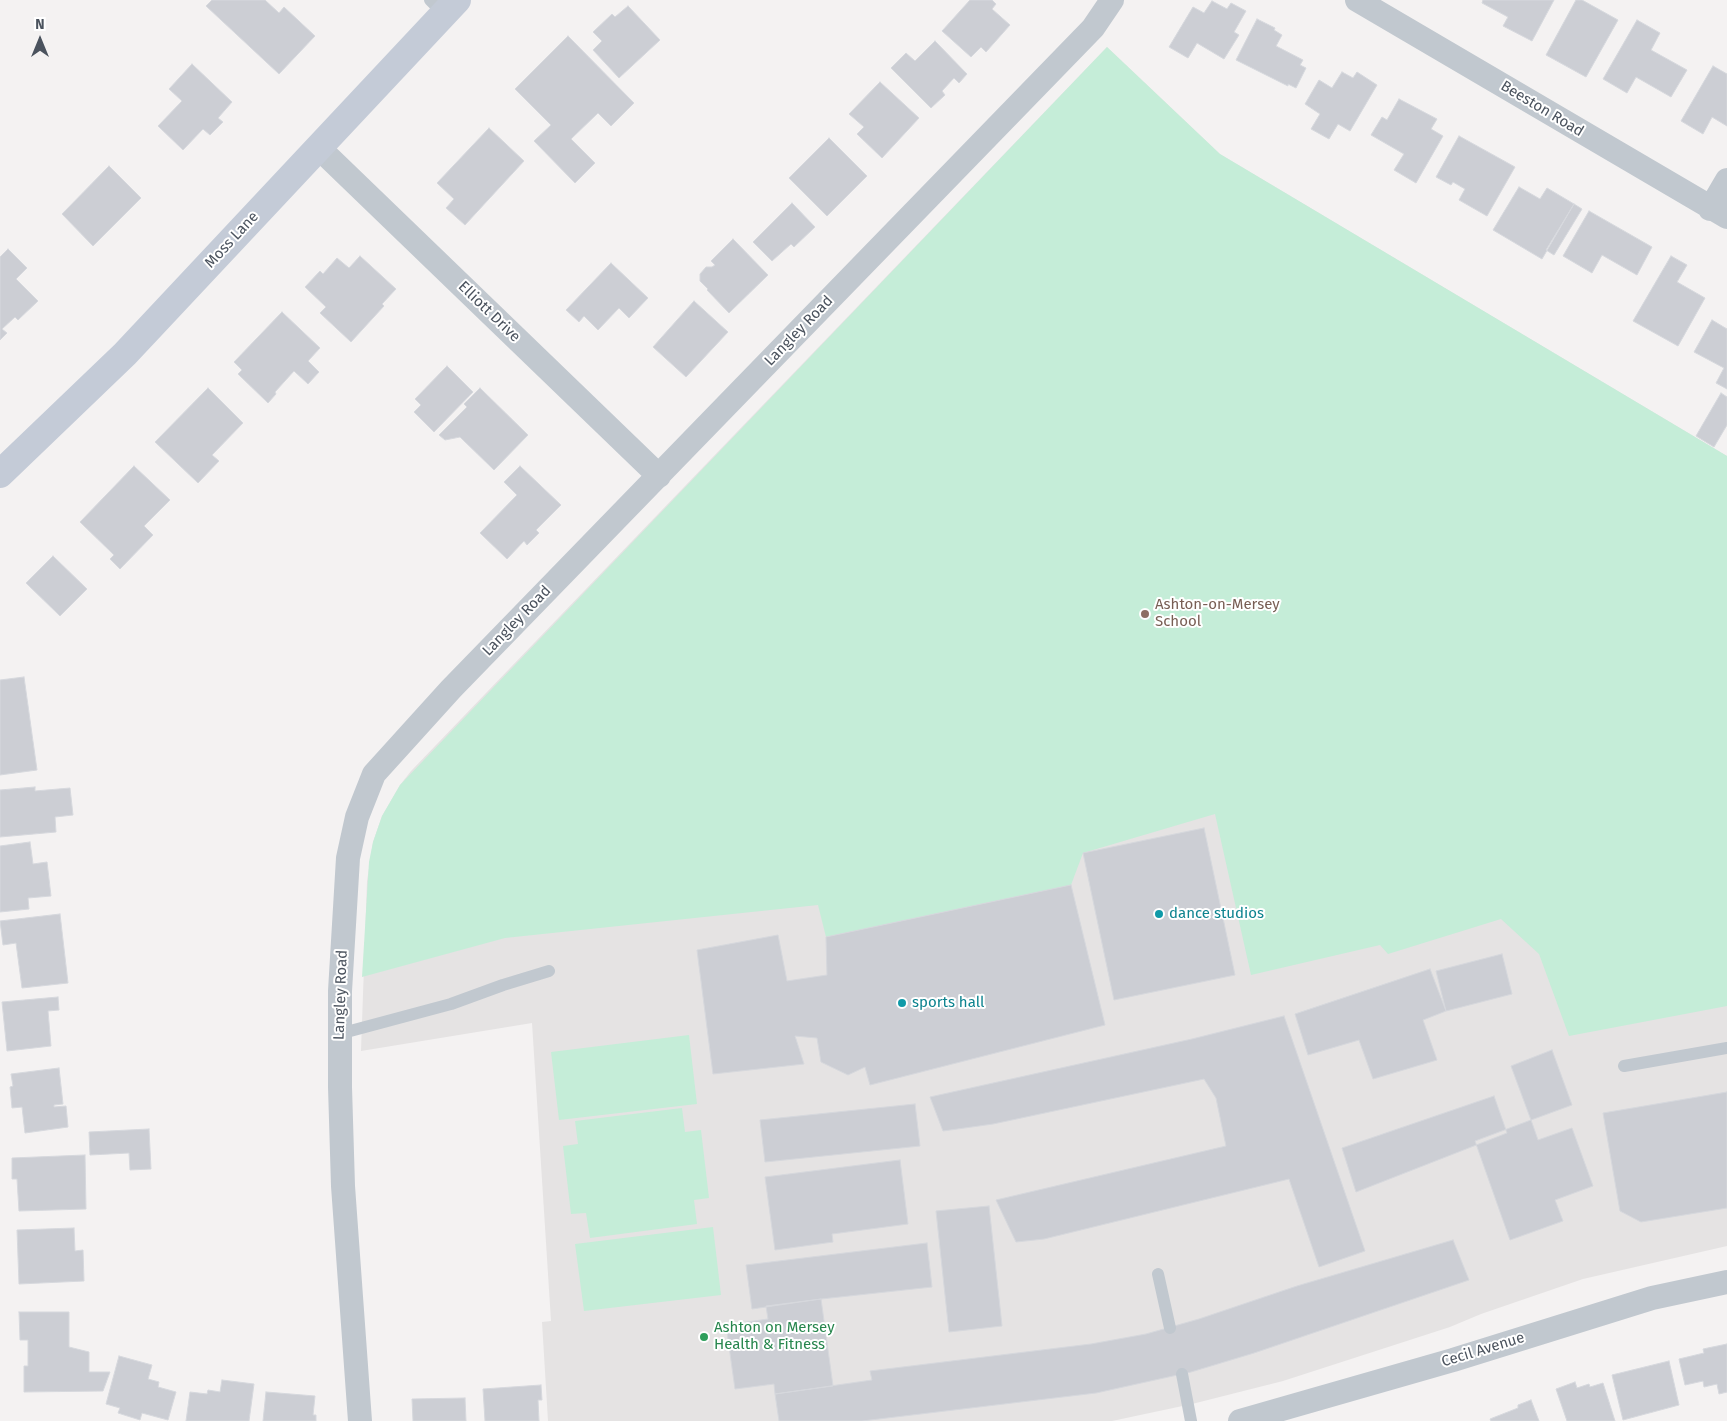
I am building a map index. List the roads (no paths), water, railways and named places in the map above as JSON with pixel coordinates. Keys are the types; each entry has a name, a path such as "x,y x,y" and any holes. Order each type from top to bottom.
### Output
{"street":[{"name":"Langley Road","path":"360,1421 343,1186 339,1034 343,919 348,858 357,817 374,774 451,689 1093,28 1112,0"},
{"name":"Beeston Road","path":"1357,0 1719,213"},
{"name":"Moss Lane","path":"0,474 125,354 319,148 444,5"},
{"name":"Elliott Drive","path":"319,148 659,476"},
{"path":"1719,213 1727,180"},
{"name":"Cecil Avenue","path":"1240,1421 1453,1360 1652,1298 1727,1282"}],"lane":[{"path":"339,1034 451,1004 503,985 549,972"},
{"path":"1624,1066 1727,1048"},
{"path":"1158,1274 1170,1328"},
{"path":"1182,1374 1191,1421"}],"place":[{"name":"Ashton-on-Mersey School","path":"1145,614"},
{"name":"dance studios","path":"1159,914"},
{"name":"sports hall","path":"902,1003"},
{"name":"Ashton on Mersey Health & Fitness","path":"704,1337"}]}
